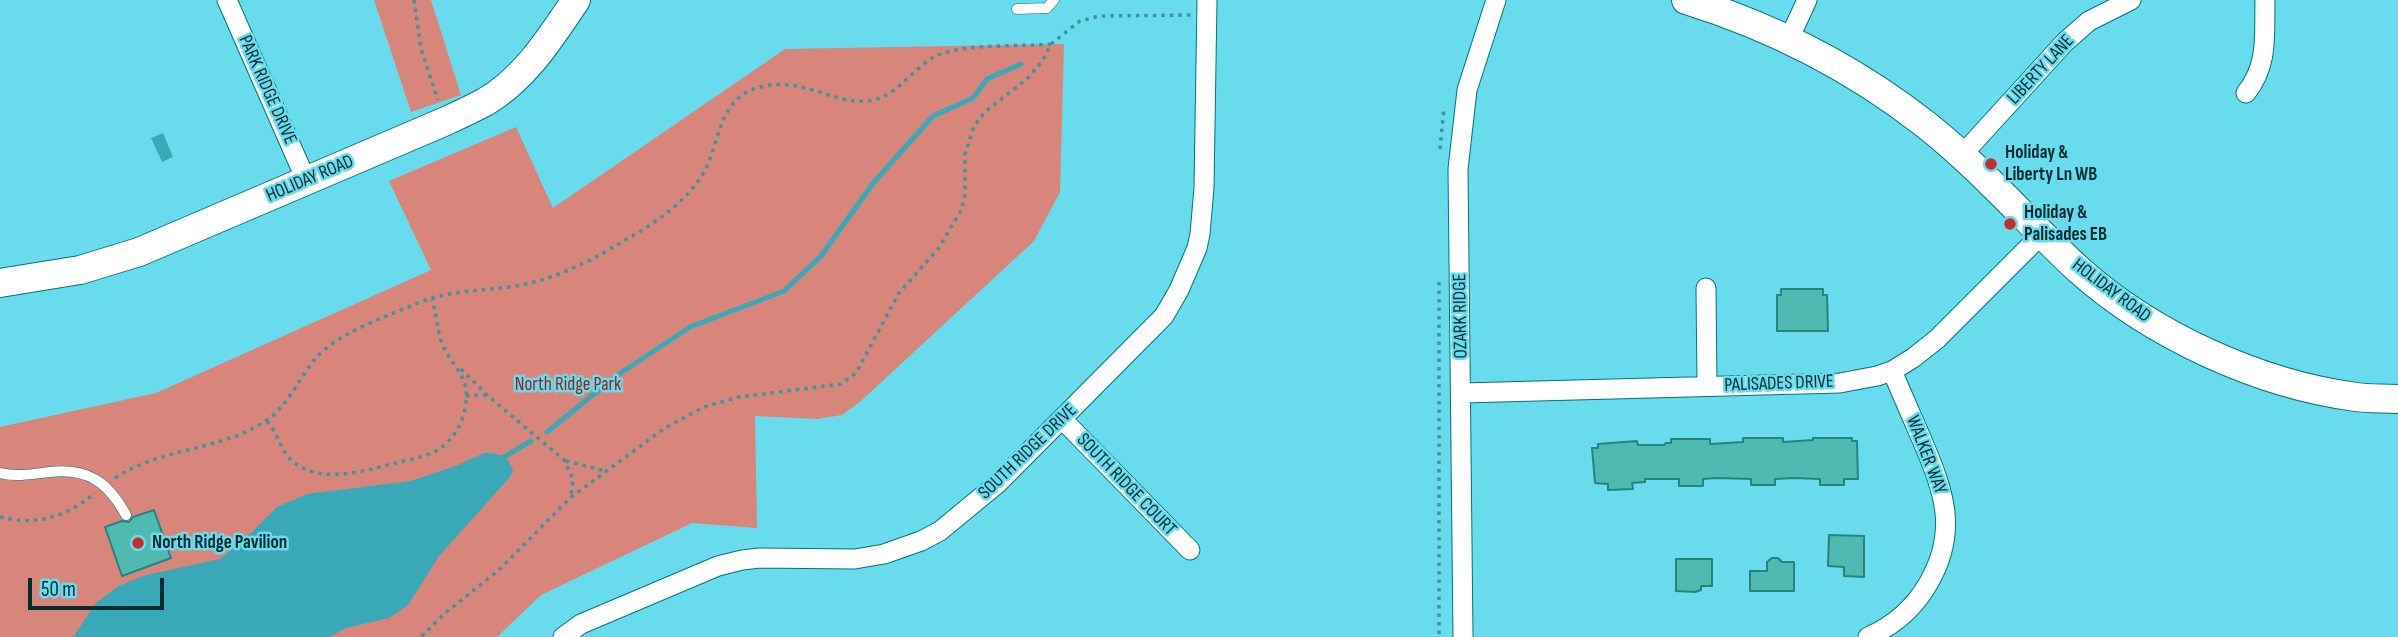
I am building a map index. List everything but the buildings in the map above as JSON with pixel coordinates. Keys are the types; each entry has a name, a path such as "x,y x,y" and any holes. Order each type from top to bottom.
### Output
{"street":[{"name":"PARK RIDGE DRIVE","path":"227,0 306,180"},
{"name":"HOLIDAY ROAD","path":"0,283 104,264 139,252 487,101 520,74 537,55 576,0"},
{"name":"OZARK RIDGE","path":"1463,637 1458,169 1467,90 1496,0"},
{"name":"HOLIDAY ROAD","path":"1686,0 1789,39 1889,97 1962,155 2080,270 2149,322 2237,365 2297,384 2356,397 2398,399"},
{"path":"1789,39 1807,0"},
{"name":"LIBERTY LANE","path":"1962,155 2065,42 2089,21 2132,0"},
{"path":"2246,93 2256,80 2262,65 2264,0"},
{"name":"SOUTH RIDGE DRIVE","path":"563,637 581,624 718,566 760,558 855,559 884,554 920,541 957,518 997,484 1164,316 1179,290 1197,248 1204,188 1207,8"},
{"name":"PALISADES DRIVE","path":"1462,393 1840,383 1877,376 1892,371 1937,339 2042,234"},
{"path":"1706,288 1707,386"},
{"name":"WALKER WAY","path":"1868,637 1894,623 1922,595 1935,572 1945,530 1944,498 1940,484 1892,371"},
{"name":"SOUTH RIDGE COURT","path":"1062,419 1190,550"}],"lane":[{"path":"1017,9 1047,8 1054,0"},
{"path":"0,473 30,475 73,472 91,476 106,484 126,515"}],"path":[{"path":"414,0 421,48 446,121"},
{"path":"421,637 444,614 499,570 570,498 665,428 704,407 739,397 841,384 856,373 899,293 938,249 962,209 965,194 965,154 974,126 985,112 1028,78 1043,60 1051,44 1080,21 1099,16 1207,8"},
{"path":"0,517 37,522 57,517 80,505 106,484 139,465 241,435 267,421 286,402 317,357 333,344 421,301 457,292 517,286 541,279 584,262 629,239 667,213 691,191 710,160 728,108 741,95 759,87 787,84 852,100 873,100 887,94 921,64 939,54 959,49 1051,44"},
{"path":"432,299 443,344 459,368 564,460 608,471"},
{"path":"267,421 282,449 301,468 317,472 355,472 436,451 457,431 466,407 464,381 459,368"},
{"path":"466,397 488,396"},
{"path":"564,460 573,479 570,498"}],"green space":[{"path":"374,0 431,0 461,95 411,112"},
{"name":"North Ridge Park","path":"1064,44 1060,192 1034,241 862,400 842,415 817,419 755,416 757,528 692,523 541,595 497,637 0,637 0,427 156,393 431,270 389,181 516,127 553,208 785,49"}],"water":[{"path":"163,133 173,157 162,162 151,138"},
{"path":"484,453 498,454 505,458 513,470 510,477 439,556 408,605 389,618 346,628 330,637 73,637 96,603 117,587 142,576 220,559 242,542 277,507 307,494 411,481"}],"waterway":[{"path":"547,432 616,376 690,327 784,291 821,256 874,182 933,116 973,98 987,79 1021,64"},
{"path":"504,457 531,441"}],"place":[{"name":"Holiday & Liberty Ln WB","path":"1991,164"},
{"name":"Holiday & Palisades EB","path":"2010,224"},
{"name":"North Ridge Pavilion","path":"138,543"}]}
